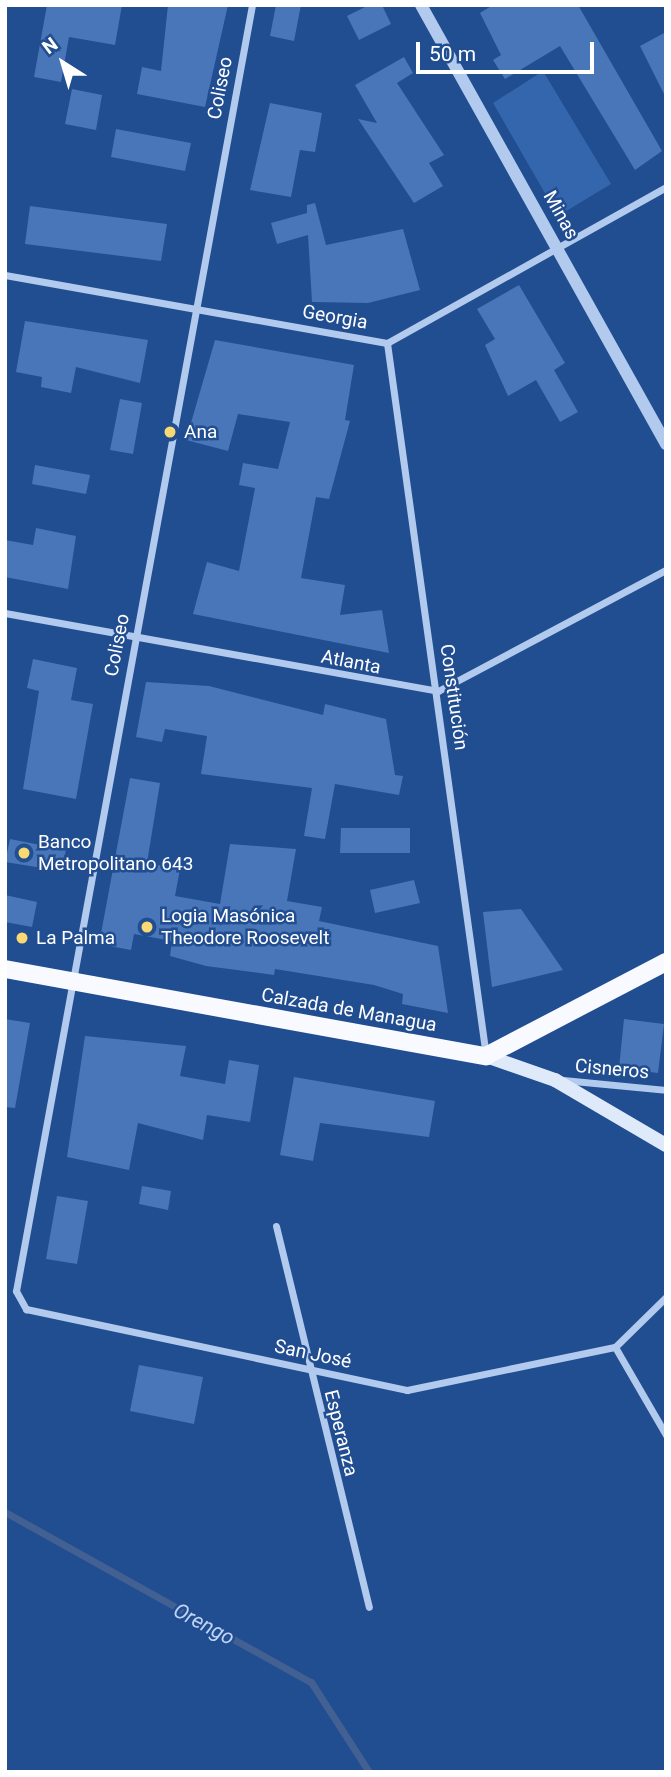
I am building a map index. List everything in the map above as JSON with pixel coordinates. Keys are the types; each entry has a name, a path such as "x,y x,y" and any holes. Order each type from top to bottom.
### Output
{"main road":[{"path":"486,1056 666,962"},
{"name":"Calzada de Managua","path":"5,969 486,1056"},
{"path":"486,1056 555,1080 666,1144"}],"street":[{"name":"Coliseo","path":"16,1291 68,981 252,5"},
{"name":"Minas","path":"421,5 666,444"},
{"name":"Georgia","path":"5,275 387,343 666,187"},
{"name":"Constitución","path":"387,343 438,691 486,1056"},
{"path":"438,691 666,569"},
{"name":"Atlanta","path":"5,613 438,691"},
{"name":"Cisneros","path":"555,1080 666,1090"},
{"name":"Esperanza","path":"276,1226 308,1369 369,1607"},
{"name":"San José","path":"16,1291 26,1309 407,1390 615,1347"},
{"path":"666,1297 615,1347 666,1435"}],"shaded area":[{"path":"543,71 611,184 558,216 493,103"}],"building":[{"path":"47,5 122,5 115,45 69,37 61,82 34,77"},
{"path":"168,5 228,5 205,107 137,94 142,67 161,71"},
{"path":"276,5 301,5 294,41 270,36"},
{"path":"369,5 382,5 391,24 359,40 347,16"},
{"path":"493,5 578,5 662,151 635,170 560,46 505,79 493,60 501,55 480,13"},
{"path":"666,32 666,98 640,46"},
{"path":"404,57 413,73 397,83 444,155 429,163 443,186 414,203 358,119 377,123 355,85"},
{"path":"72,89 102,95 96,130 65,124"},
{"path":"270,103 322,113 315,152 300,150 291,197 250,190"},
{"path":"116,129 191,143 185,171 111,157"},
{"path":"315,203 326,245 403,229 420,290 368,303 312,302 308,235 277,244 271,223 307,213 307,205"},
{"path":"30,206 167,224 161,261 25,244"},
{"path":"519,285 565,363 554,370 578,412 560,422 536,380 508,396 485,345 495,339 477,309"},
{"path":"25,321 148,340 140,383 76,367 71,393 41,387 42,377 16,372"},
{"path":"215,340 354,365 345,420 350,421 329,499 316,497 301,578 345,585 340,615 382,610 389,653 193,614 207,562 239,571 255,488 239,485 243,463 278,469 290,422 238,414 228,451 186,440"},
{"path":"120,399 142,403 133,454 110,450"},
{"path":"35,465 90,475 86,494 32,484"},
{"path":"36,528 76,536 68,589 5,577 5,540 33,545"},
{"path":"33,659 77,668 71,700 93,704 76,799 23,789 39,691 27,688"},
{"path":"146,682 209,686 323,715 325,704 386,719 395,775 403,776 399,795 335,784 325,839 304,836 312,788 201,774 207,736 165,729 162,742 136,737"},
{"path":"130,778 160,783 147,863 180,869 175,896 220,904 230,844 296,849 287,901 322,907 319,921 438,946 448,1013 402,1004 403,994 374,985 275,969 274,975 206,966 170,956 172,941 134,934 131,950 99,944"},
{"path":"341,828 410,828 410,853 340,853"},
{"name":"Banco Metropolitano 643","path":"10,839 66,850 61,871 5,862"},
{"path":"414,880 420,903 375,913 370,890"},
{"path":"5,895 37,902 32,927 5,922"},
{"path":"521,909 563,970 492,987 483,912"},
{"path":"5,1019 30,1023 15,1108 5,1107"},
{"path":"624,1019 664,1024 658,1073 619,1068"},
{"path":"85,1036 186,1046 180,1076 225,1084 229,1060 259,1065 250,1122 207,1115 203,1140 138,1123 129,1170 67,1157"},
{"path":"294,1077 435,1101 429,1137 320,1123 313,1161 280,1155"},
{"path":"142,1186 171,1191 168,1210 139,1204"},
{"path":"57,1196 88,1201 77,1264 46,1259"},
{"path":"139,1365 203,1377 194,1424 130,1411"}],"waterway":[{"name":"Orengo","path":"5,1512 311,1682 369,1772"}],"place":[{"name":"Ana","path":"170,432"},
{"name":"Banco Metropolitano 643","path":"24,853"},
{"name":"Logia Masónica Theodore Roosevelt","path":"147,927"},
{"name":"La Palma","path":"22,938"}]}
